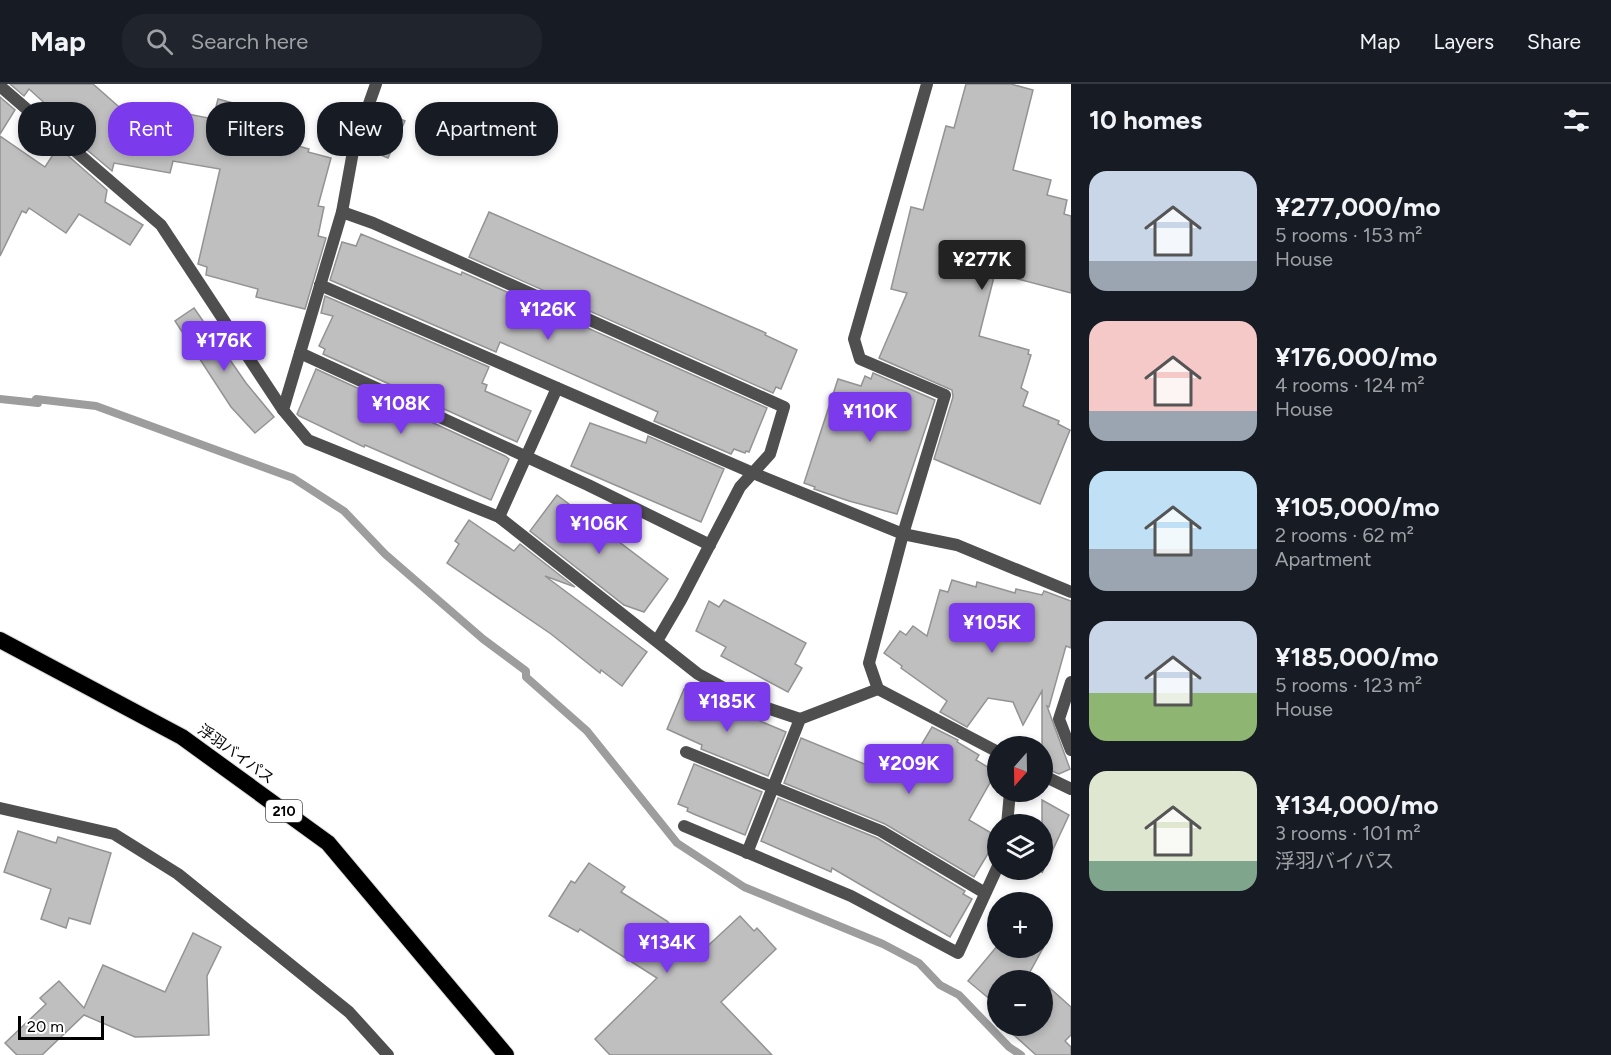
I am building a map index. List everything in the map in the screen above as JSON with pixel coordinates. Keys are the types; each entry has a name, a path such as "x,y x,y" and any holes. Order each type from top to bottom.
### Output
{"highway":[{"name":"浮羽バイパス","path":"0,640 182,737 328,843 506,1055"}],"street":[{"path":"283,410 342,212 354,146 376,84"},
{"path":"927,84 854,339 860,359 945,394 903,534 869,663 878,688 987,746"},
{"path":"0,86 161,225 283,410 308,440 499,517 707,678 752,703 800,719 878,688"},
{"path":"342,212 373,223 784,407 770,454 740,487 657,641"},
{"path":"320,285 753,473 903,534 957,545 1071,592"},
{"path":"300,353 710,545"},
{"path":"499,517 557,388"},
{"path":"1071,682 1059,720 1071,750"},
{"path":"747,852 800,719"},
{"path":"686,752 881,831 985,893"},
{"path":"1053,780 1071,789"},
{"path":"0,808 114,834 169,868 349,1012 388,1055"},
{"path":"684,826 851,896 958,953 991,880"}],"building":[{"path":"10,84 93,84 113,102 108,102 108,156 194,156 194,115 206,118 206,156 305,156 305,148 317,156 331,158 318,206 324,207 318,236 326,238 305,309 256,297 258,289 206,275 207,267 198,264 220,169 173,161 170,173 114,163 112,171 94,156 96,102 43,102 29,89 24,96"},
{"path":"966,84 1011,84 1033,90 1013,170 1051,180 1047,195 1067,200 1064,214 1071,216 1071,293 995,273 979,336 1029,350 1028,354 1031,355 1021,388 1028,392 1023,406 1059,421 1058,424 1070,430 1040,504 934,459 953,397 952,390 879,358 907,293 891,289 911,207 923,210 946,126 954,128"},
{"path":"0,97 15,110 0,134"},
{"path":"0,136 18,148 18,156 29,156 45,167 52,156 68,156 107,190 105,202 143,225 130,245 79,214 66,233 29,208 26,213 22,211 0,256"},
{"path":"489,212 766,333 765,335 797,350 781,389 776,387 773,393 469,257"},
{"path":"361,234 461,275 462,272 767,408 749,452 734,449 731,454 654,421 658,412 500,342 496,352 330,280 342,242 356,246"},
{"path":"325,296 489,367 482,383 487,385 485,391 531,411 517,442 323,354 325,349 319,346 333,316 321,313"},
{"path":"194,308 246,383 274,417 255,433 231,407 175,321"},
{"path":"316,369 505,456 509,459 491,500 365,445 364,447 299,416 297,414"},
{"path":"873,373 935,400 897,514 849,501 814,489 815,487 804,483 838,379 861,386 865,376 871,379"},
{"path":"590,423 646,443 648,436 724,469 701,522 571,466"},
{"path":"557,495 668,579 644,612 624,605 530,531"},
{"path":"469,520 514,551 520,544 575,587 545,576 647,652 622,686 601,670 600,673 551,634 447,563 459,544 455,541"},
{"path":"952,580 976,587 977,582 1015,593 1016,589 1042,595 1044,591 1071,601 1071,648 1066,646 1049,707 1047,706 1070,769 1059,774 1053,772 1053,736 1042,736 1042,691 1023,725 1013,702 988,698 967,727 940,712 947,701 884,653 900,631 906,635 913,626 927,636 940,590 948,592"},
{"path":"724,600 806,643 795,664 802,668 788,692 721,656 726,647 696,631 709,601 719,607"},
{"path":"684,689 786,732 768,776 701,749 702,745 667,729"},
{"path":"932,727 958,740 957,742 979,755 976,760 987,767 987,788 969,820 987,831 987,855 974,877 885,824 784,783 801,738 901,779"},
{"path":"694,764 762,792 745,835 687,811 688,808 678,804"},
{"path":"778,798 877,838 965,891 963,894 972,899 950,937 832,868 831,872 761,841"},
{"path":"1042,802 1046,802 1069,815 1053,849 1053,814 1042,814"},
{"path":"18,831 56,843 58,837 111,853 90,924 69,918 66,928 41,919 51,889 4,872"},
{"path":"589,863 625,887 621,892 667,921 699,954 740,916 754,931 757,928 776,949 721,1002 772,1055 610,1055 595,1039 657,978 580,929 578,932 549,916 571,881 575,883"},
{"path":"193,933 221,947 207,976 209,1035 135,1037 84,1015 42,1055 17,1055 5,1043 46,1004 40,998 59,981 84,1008 103,965 165,992"},
{"path":"987,958 1038,958 1031,970 987,970 987,997 968,981"},
{"path":"1053,991 1071,1007 1071,1035 1065,1041 1071,1047 1071,1055 1036,1055 1015,1036 1053,1036"}],"waterway":[{"path":"0,399 38,403 36,399 96,406 293,478 344,511 385,554 483,639 526,671 526,677 587,731 677,843 744,887 883,944 919,963 940,985 959,995 1009,1047 1021,1055"}]}
